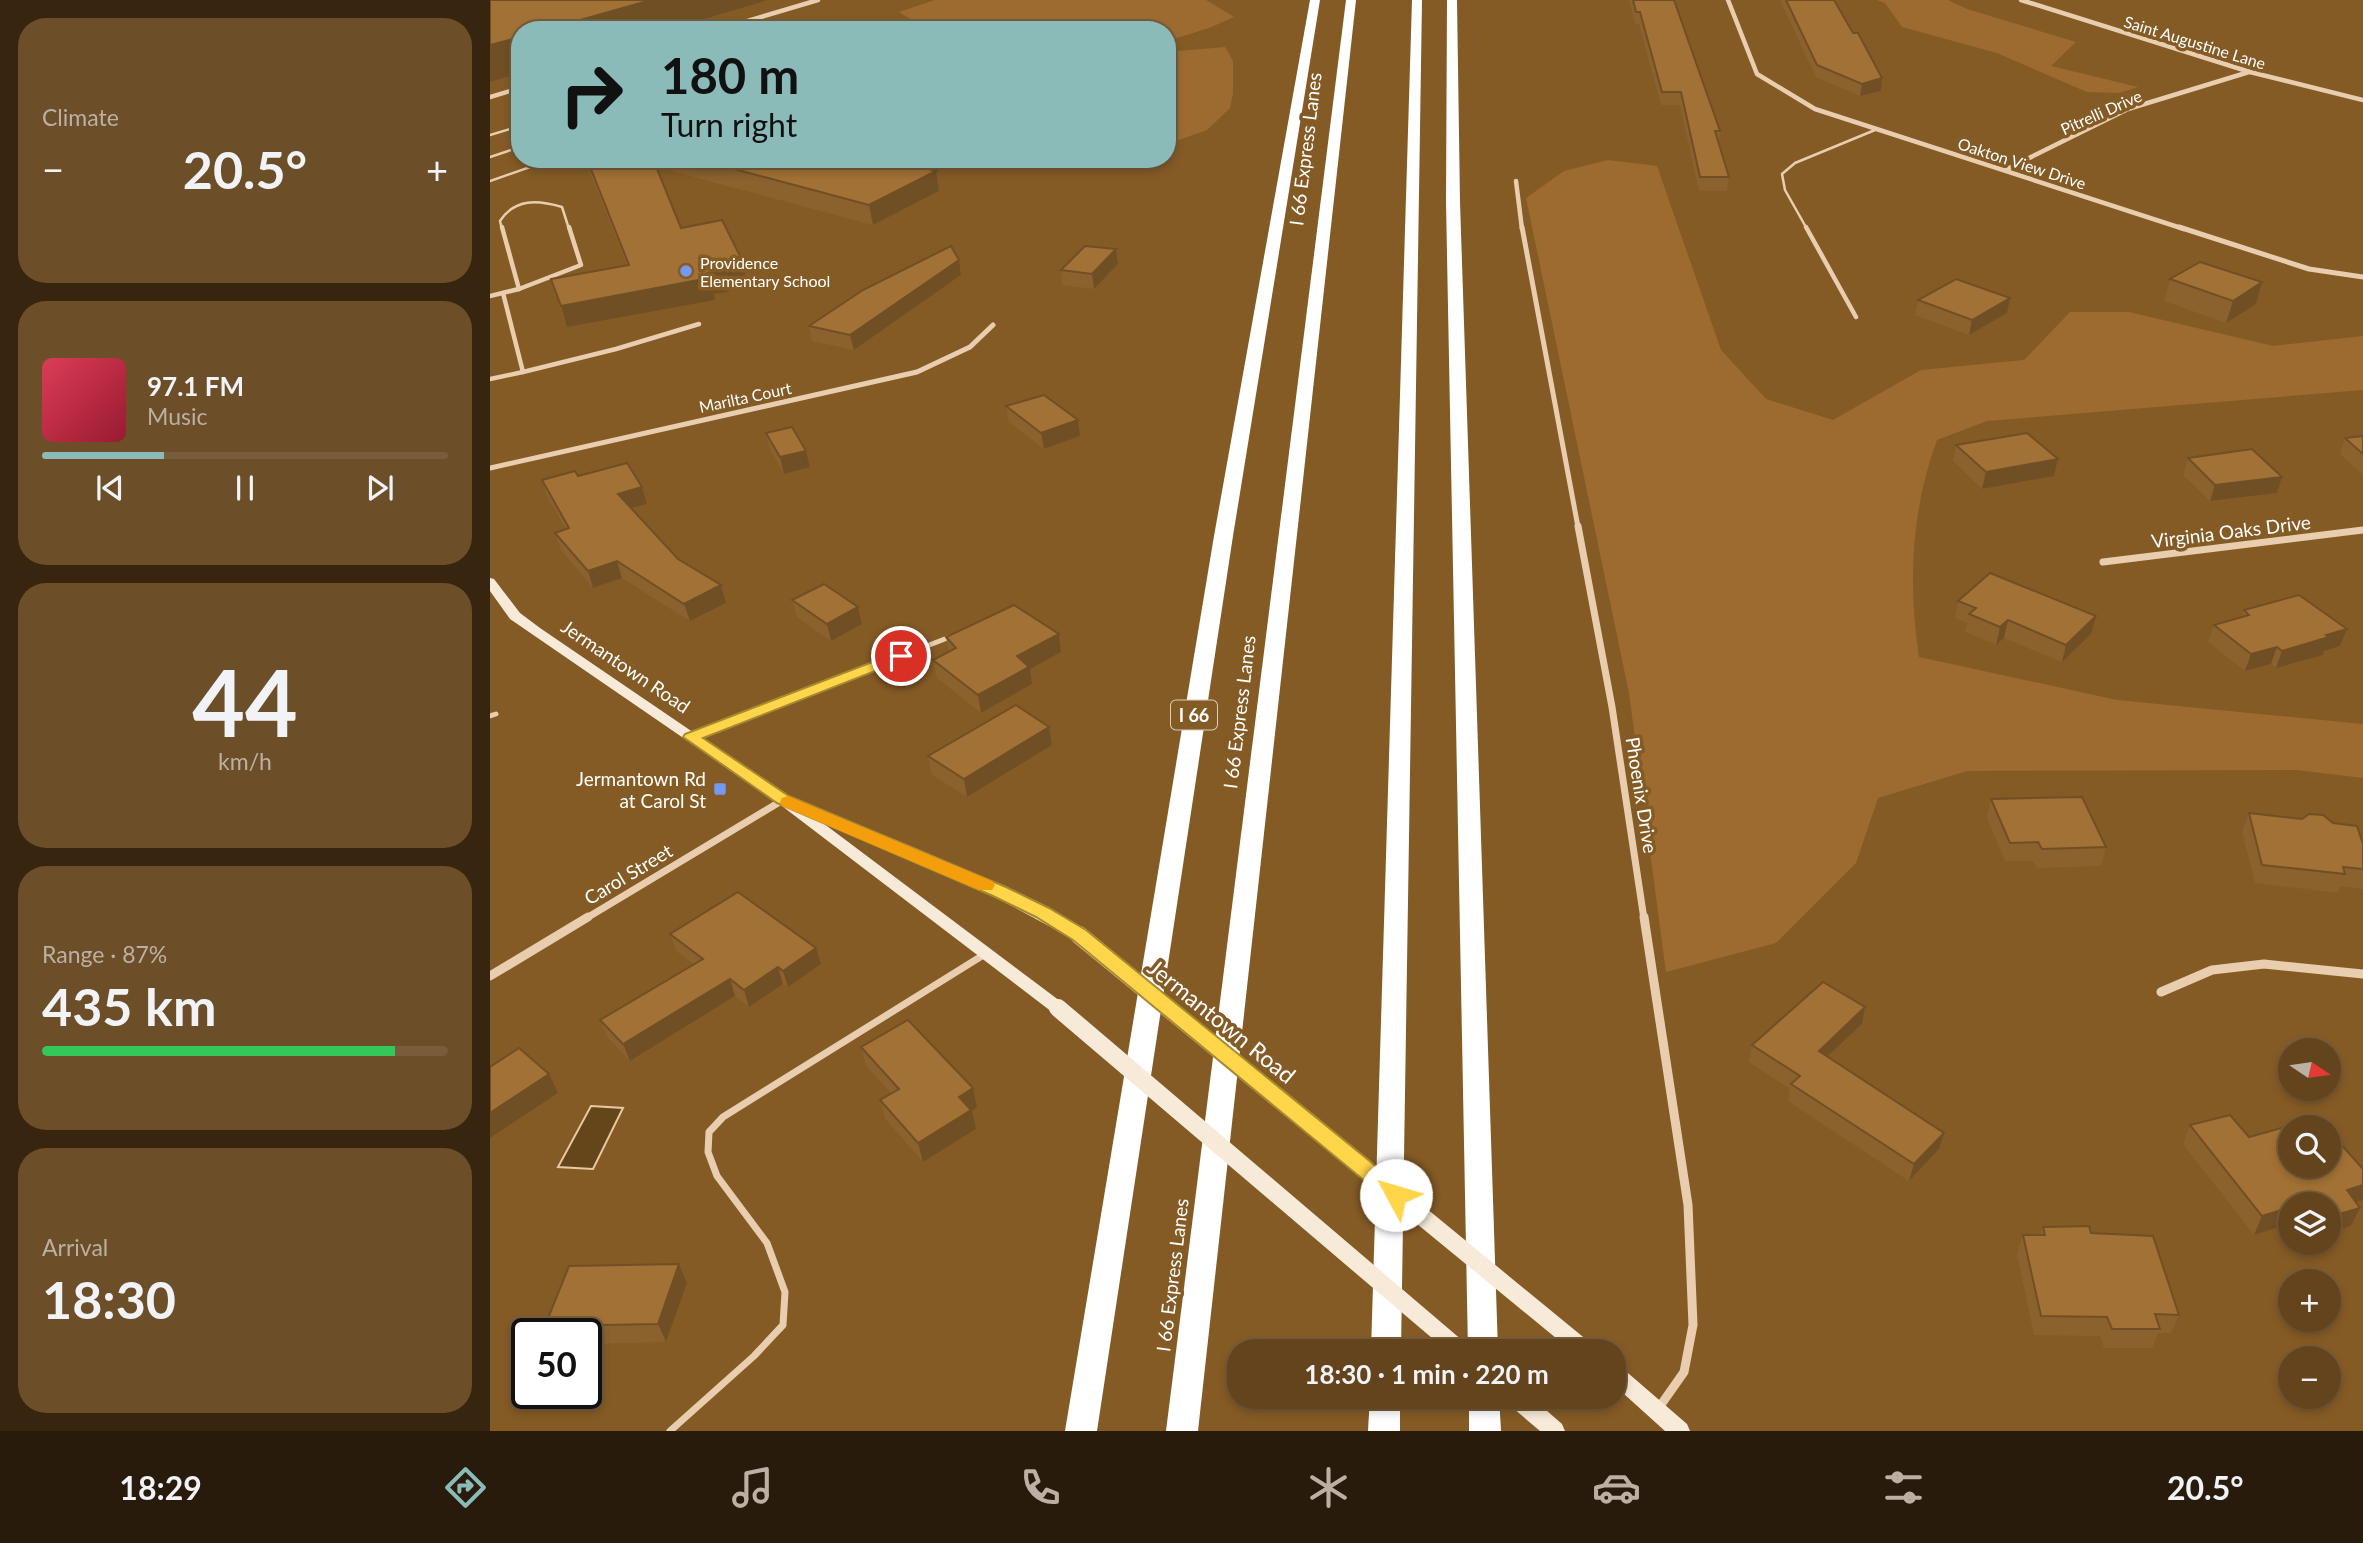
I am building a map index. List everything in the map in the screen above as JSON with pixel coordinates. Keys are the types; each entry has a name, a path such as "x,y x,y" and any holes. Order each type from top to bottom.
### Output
{"highway":[{"name":"I 66","path":"1081,1431 1193,719 1315,0"},
{"name":"I 66 Express Lanes","path":"1182,1431 1351,0"},
{"path":"1386,1339 1417,0"},
{"path":"1452,0 1453,202 1483,1339"},
{"path":"1384,1431 1385,1409"},
{"path":"1484,1409 1485,1431"}],"main road":[{"name":"Jermantown Road","path":"490,582 514,616 783,800 988,952 1058,1008 1447,1339"},
{"name":"Jermantown Road","path":"783,800 1000,891 1079,935 1571,1339"},
{"path":"1626,1384 1680,1431"},
{"path":"1529,1409 1555,1431"}],"street":[{"path":"747,21 818,0"},
{"name":"Oakton View Drive","path":"1728,0 1757,74 1815,109 2309,269 2363,277"},
{"name":"Saint Augustine Lane","path":"2021,0 2250,72 2363,100"},
{"name":"Pitrelli Drive","path":"2005,170 2128,109 2250,72"},
{"path":"490,97 511,91"},
{"name":"Phoenix Drive","path":"1516,181 1522,227 1612,707 1688,1205 1693,1325 1684,1372 1657,1410"},
{"name":"Marilta Court","path":"490,468 918,372 970,347 993,325"},
{"name":"Virginia Oaks Drive","path":"2104,562 2363,530"},
{"name":"Carol Street","path":"490,976 783,800"},
{"path":"2161,992 2212,970 2264,964 2363,974"}],"lane":[{"path":"490,135 511,129"},
{"path":"1856,317 1785,190 1782,174 1795,163 1875,130"},
{"path":"490,157 511,151"},
{"path":"490,181 527,168"},
{"path":"490,296 519,290 559,277 581,265 562,207 547,202 534,202 518,204 505,210 500,220 519,290"},
{"path":"503,293 523,372"},
{"path":"490,380 616,349 699,324"},
{"path":"691,737 950,637"},
{"path":"670,1431 754,1356 783,1325 785,1292 767,1243 717,1176 708,1153 709,1132 723,1117 988,952"}],"shaded area":[{"path":"935,0 1206,0 1234,17 1176,38 1176,21 914,21 899,12"},
{"path":"1877,0 1948,0 1967,9 2076,42 2051,66 2138,87 2119,93 2087,92 1997,53 1902,27 1885,3"},
{"path":"1225,47 1233,61 1233,94 1230,108 1207,130 1176,141 1176,51"},
{"path":"1608,160 1657,166 1721,350 1766,399 1833,420 1921,370 2024,360 2070,312 2129,312 2273,346 2363,336 2363,390 1987,421 1937,440 1928,466 1917,520 1913,575 1919,657 2117,700 2363,724 2363,778 2297,770 1967,771 1878,798 1856,863 1776,943 1666,972 1629,693 1526,198 1564,171"},
{"path":"591,1106 623,1108 593,1169 558,1167"}],"building":[{"path":"490,0 651,0 577,21 511,21 511,39 490,45"},
{"path":"1633,0 1674,0 1720,131 1715,131 1729,177 1700,177 1681,92 1662,92 1640,12 1636,12"},
{"path":"1786,0 1834,0 1853,33 1858,33 1882,78 1862,84 1817,65"},
{"path":"591,168 657,168 681,228 722,220 740,256 723,270 708,273 709,278 561,306 551,279 629,265"},
{"path":"731,168 924,168 936,171 869,205"},
{"path":"951,246 959,260 850,335 809,326 863,290"},
{"path":"1085,246 1116,249 1092,274 1061,270"},
{"path":"2200,262 2262,282 2233,301 2170,279"},
{"path":"1956,279 2010,298 1972,320 1918,300"},
{"path":"1044,395 1078,420 1041,433 1006,406"},
{"path":"792,427 806,451 780,457 766,433"},
{"path":"2027,433 2058,459 1986,472 1956,445"},
{"path":"2363,436 2363,454 2345,438"},
{"path":"2252,449 2282,477 2215,485 2188,458"},
{"path":"627,463 642,487 618,494 678,559 721,585 684,604 617,561 588,571 555,533 569,528 542,480 575,471 578,476"},
{"path":"1990,573 2096,616 2066,645 2008,620 2000,627 1969,614 1976,608 1958,601"},
{"path":"824,584 858,607 827,624 792,600"},
{"path":"2299,595 2347,629 2282,651 2277,647 2251,654 2214,625 2249,615 2244,610"},
{"path":"1014,605 1059,634 1017,656 1029,667 978,695 933,660 956,648 946,637"},
{"path":"1016,705 1049,727 964,779 928,756"},
{"path":"2082,797 2106,847 2042,849 2038,842 2010,843 1991,799"},
{"path":"2249,813 2302,819 2309,814 2323,815 2333,823 2357,826 2363,844 2363,869 2343,867 2345,874 2262,865"},
{"path":"738,892 816,948 783,971 778,967 744,990 730,979 623,1044 600,1020 703,959 670,934"},
{"path":"1823,982 1865,1007 1819,1051 1944,1133 1914,1164 1791,1084 1800,1076 1752,1045"},
{"path":"908,1020 973,1088 959,1097 971,1110 918,1143 880,1100 899,1089 861,1047"},
{"path":"519,1048 549,1074 490,1113 490,1067"},
{"path":"2230,1115 2249,1137 2278,1129 2278,1178 2341,1178 2341,1144 2363,1169 2363,1185 2347,1190 2360,1208 2341,1214 2341,1192 2278,1192 2278,1211 2262,1216 2190,1125"},
{"path":"2089,1226 2091,1233 2153,1236 2179,1315 2155,1314 2160,1329 2112,1329 2107,1317 2041,1316 2023,1235 2045,1235 2043,1227"},
{"path":"679,1264 658,1324 602,1325 602,1318 548,1318 569,1266"}],"slow traffic":[{"path":"788,802 986,885"}],"place":[{"name":"Providence Elementary School","path":"686,271"},
{"name":"Jermantown Rd at Carol St","path":"720,789"}],"route":[{"path":"901,656 691,737 783,800 1000,891 1079,935 1396,1195"}]}
